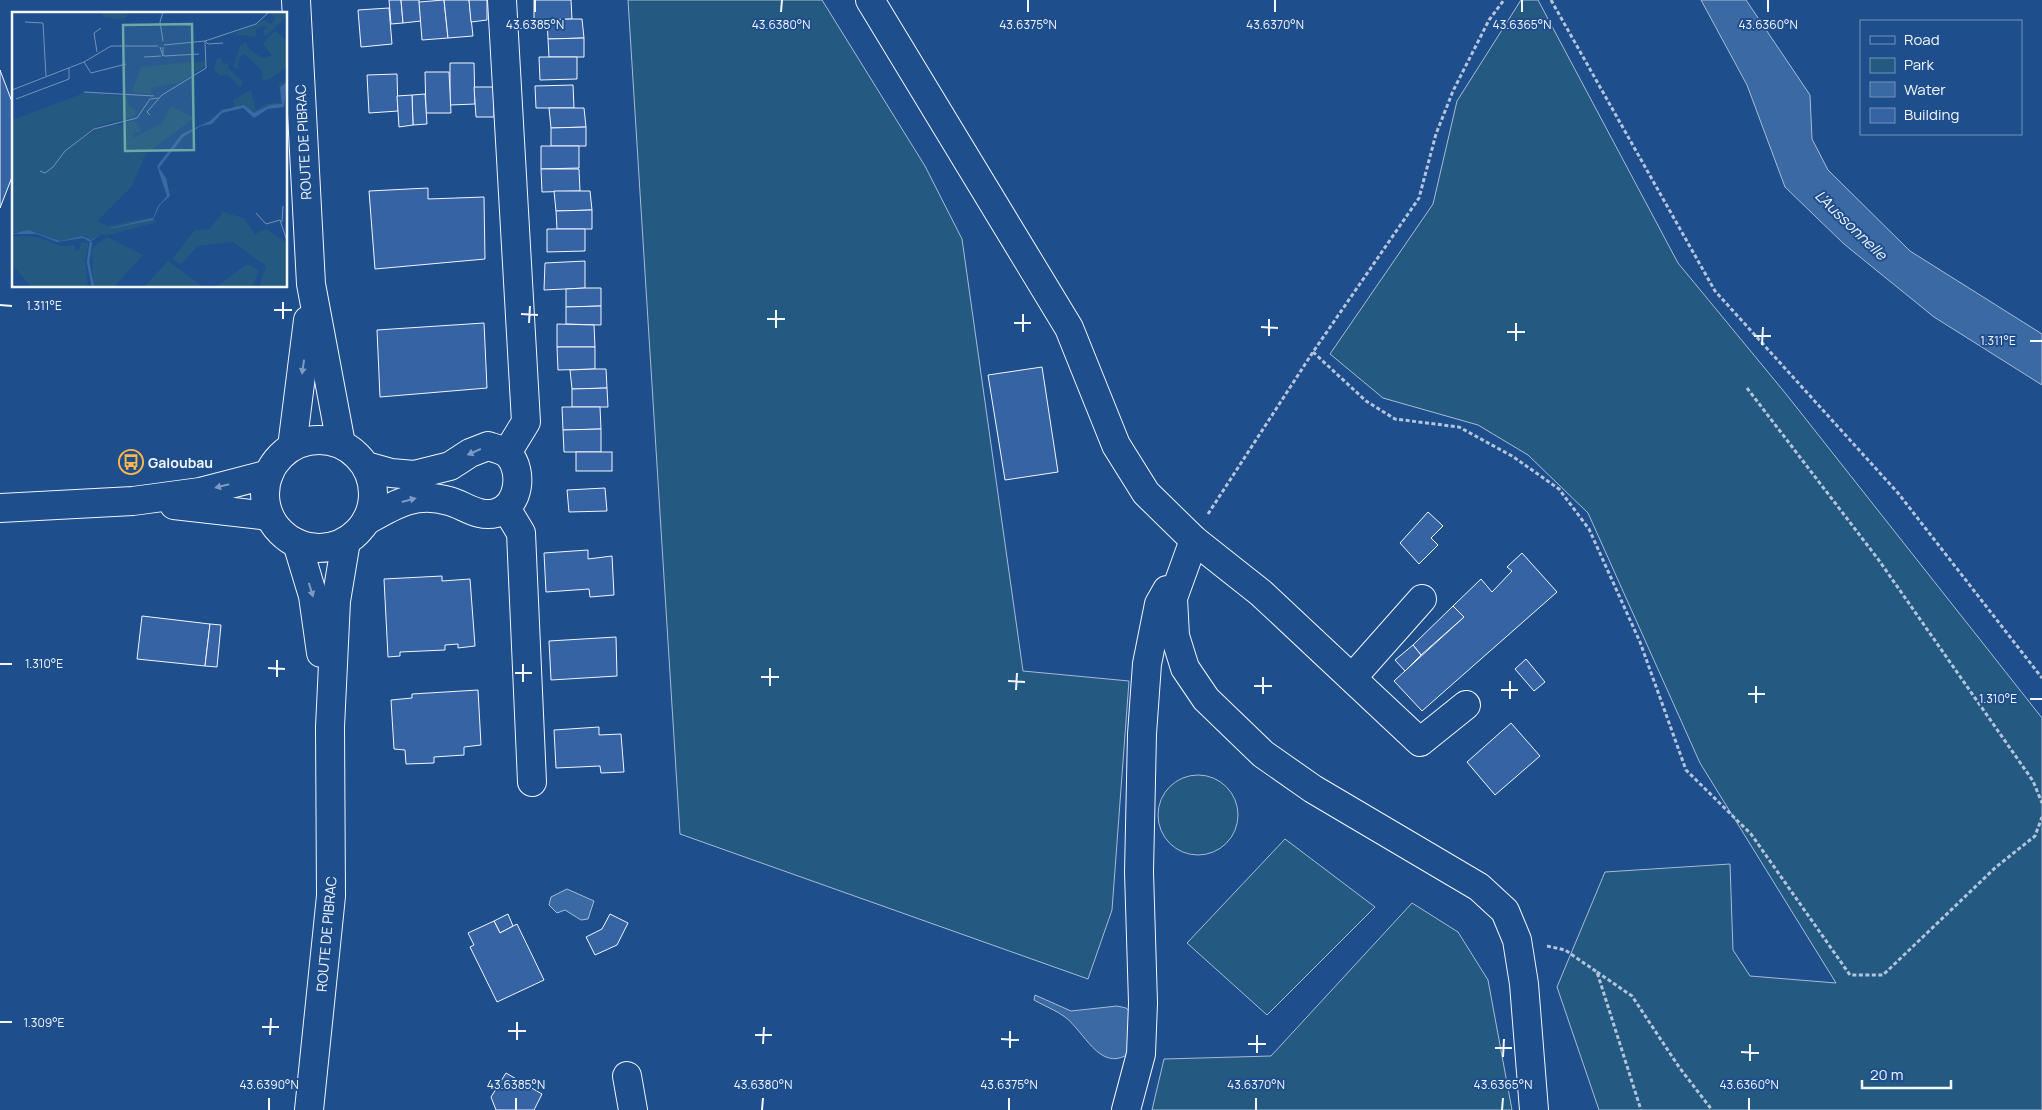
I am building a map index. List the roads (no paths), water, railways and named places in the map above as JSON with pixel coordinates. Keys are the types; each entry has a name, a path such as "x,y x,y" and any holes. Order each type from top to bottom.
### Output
{"main road":[{"name":"ROUTE DE PIBRAC","path":"292,447 306,348 311,284 296,0"},
{"path":"502,0 526,422 507,453"},
{"path":"870,0 1068,328 1116,445 1146,493 1194,540 1261,593 1420,742 1466,705"},
{"name":"ROUTE DE PIBRAC","path":"311,284 341,444"},
{"path":"316,440 341,444 355,453 366,466 371,479 374,494 366,521 357,533 346,541 330,547 312,548 297,544 276,527 270,516 265,502 265,488 269,474 278,458 292,447 316,440"},
{"path":"366,466 391,473 414,475 450,466 470,453 488,446 507,453 515,463 519,478 515,494 506,508 496,514 472,511 449,501 414,498 395,505 366,521"},
{"path":"4,505 133,501 200,492 269,474"},
{"path":"133,501 270,516"},
{"path":"506,508 521,533 532,782"},
{"path":"1194,540 1173,598 1175,636 1186,668 1206,699 1263,754 1313,789 1479,887 1505,911 1517,940 1524,984 1534,1110"},
{"path":"1126,1110 1141,1054 1143,1003 1140,862 1146,664 1159,604 1194,540"},
{"name":"ROUTE DE PIBRAC","path":"309,1110 331,896 330,727 336,601 346,541"},
{"name":"ROUTE DE PIBRAC","path":"297,544 314,596 330,727"},
{"path":"1352,678 1422,598"},
{"path":"627,1076 633,1110"}],"water":[{"name":"L'Aussonnelle","path":"1701,0 1746,0 1810,95 1812,139 1828,170 1910,251 2042,334 2042,385 1934,317 1844,244 1785,187 1747,85"},
{"path":"567,889 594,901 588,919 581,920 565,910 557,913 549,905 551,897"},
{"path":"1035,995 1071,1011 1117,1006 1126,1008 1136,1017 1127,1055 1117,1059 1108,1058 1100,1054 1065,1017 1034,1000"}],"place":[{"name":"Galoubau","path":"131,462"}]}
